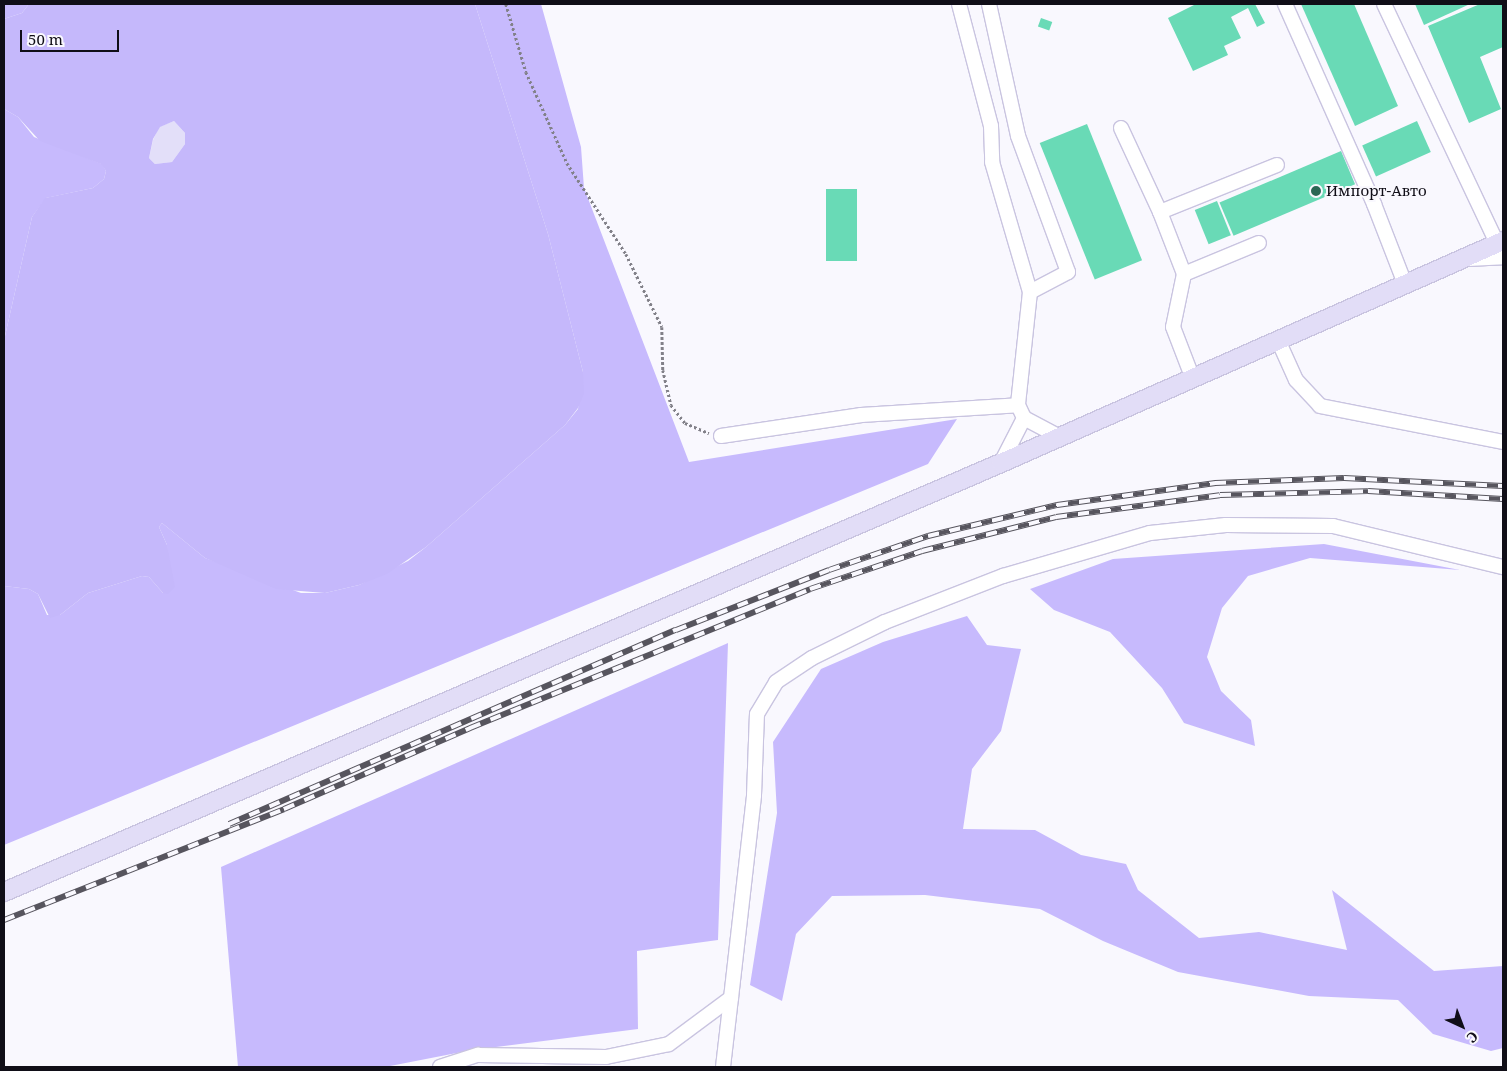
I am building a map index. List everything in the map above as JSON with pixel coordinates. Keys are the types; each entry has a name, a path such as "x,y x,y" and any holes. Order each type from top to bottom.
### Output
{"main road":[{"path":"7,891 1001,463 1460,259 1501,247"}],"lane":[{"path":"959,4 991,126 992,162 1030,292 1018,405 1024,418 1059,437"},
{"path":"989,4 1018,136 1068,272 1030,292"},
{"path":"1286,4 1374,204 1405,284"},
{"path":"1384,4 1501,247"},
{"path":"1120,128 1160,212 1184,274 1173,327 1192,379"},
{"path":"1160,212 1277,165"},
{"path":"1184,274 1259,243"},
{"path":"1278,340 1296,380 1320,406 1503,442"},
{"path":"721,436 861,415 1018,405"},
{"path":"1001,463 1024,418"},
{"path":"723,1067 754,795 757,714 776,682 812,658 885,622 1003,576 1150,533 1226,525 1333,526 1503,567"},
{"path":"440,1067 478,1056 606,1057 669,1044 731,998"}],"path":[{"path":"506,4 526,72 567,163 626,254 662,327 663,370 671,405 685,423 721,436"}],"shaded area":[{"path":"4,4 29,4 22,13 4,19"},
{"path":"29,4 475,4 548,234 583,372 584,394 578,408 565,425 426,547 387,574 359,585 325,593 276,589 205,558 162,523 159,527 167,545 175,587 168,594 163,593 149,577 142,576 88,593 60,615 50,618 38,594 29,589 4,586 5,336 32,217 45,198 93,188 104,179 106,171 101,164 40,141 18,117 4,109 4,19 22,13","holes":["174,121 185,133 185,144 172,162 155,164 149,158 153,139 160,127"]},
{"path":"475,4 541,4 581,147 584,188 689,462 957,419 928,464 4,845 4,586 29,589 38,594 47,615 60,615 88,593 142,576 149,577 163,593 168,593 167,545 159,527 162,523 205,558 301,593 325,593 359,585 408,561 426,547 565,425 578,409 583,372 548,234"},
{"path":"4,109 18,117 34,137 102,164 106,171 104,179 93,188 46,198 32,217 5,336 4,372"},
{"path":"174,121 185,133 185,144 172,162 155,164 149,158 153,140 159,127"},
{"path":"1324,544 1460,570 1310,558 1248,576 1222,608 1207,657 1221,691 1251,720 1255,746 1184,723 1162,688 1110,632 1054,610 1030,589 1113,559"},
{"path":"967,616 987,645 1021,649 1001,731 972,769 963,829 1035,830 1081,855 1126,864 1138,890 1199,938 1259,932 1347,950 1332,890 1434,971 1503,966 1503,1048 1491,1051 1433,1034 1398,1000 1309,996 1178,972 1103,941 1040,909 925,895 832,896 796,934 782,1001 750,985 777,813 773,742 821,669 883,642"},
{"path":"728,643 718,940 637,951 638,1029 472,1050 385,1067 238,1067 221,867"}],"building":[{"path":"1196,4 1255,4 1265,23 1257,27 1248,8 1231,17 1241,38 1224,46 1228,55 1193,71 1168,18"},
{"path":"1301,4 1354,4 1398,106 1355,126"},
{"path":"1415,4 1470,4 1424,25"},
{"path":"1480,4 1503,4 1503,47 1480,57 1501,109 1469,123 1428,26"},
{"path":"1041,18 1052,22 1049,31 1038,26"},
{"path":"1417,121 1431,152 1376,176 1362,145"},
{"path":"1087,124 1142,260 1095,279 1040,143"},
{"path":"1341,151 1355,184 1234,236 1219,203"},
{"path":"826,189 857,189 857,261 826,261"},
{"path":"1217,201 1231,235 1209,244 1195,210"}],"railway":[{"path":"229,824 676,630 829,570 928,536 1057,505 1215,483 1344,478 1503,486"},
{"path":"4,920 284,809 470,728 810,589 922,551 1056,517 1220,495 1368,491 1503,499"}],"place":[{"name":"Импорт-Авто","path":"1316,191"}]}
